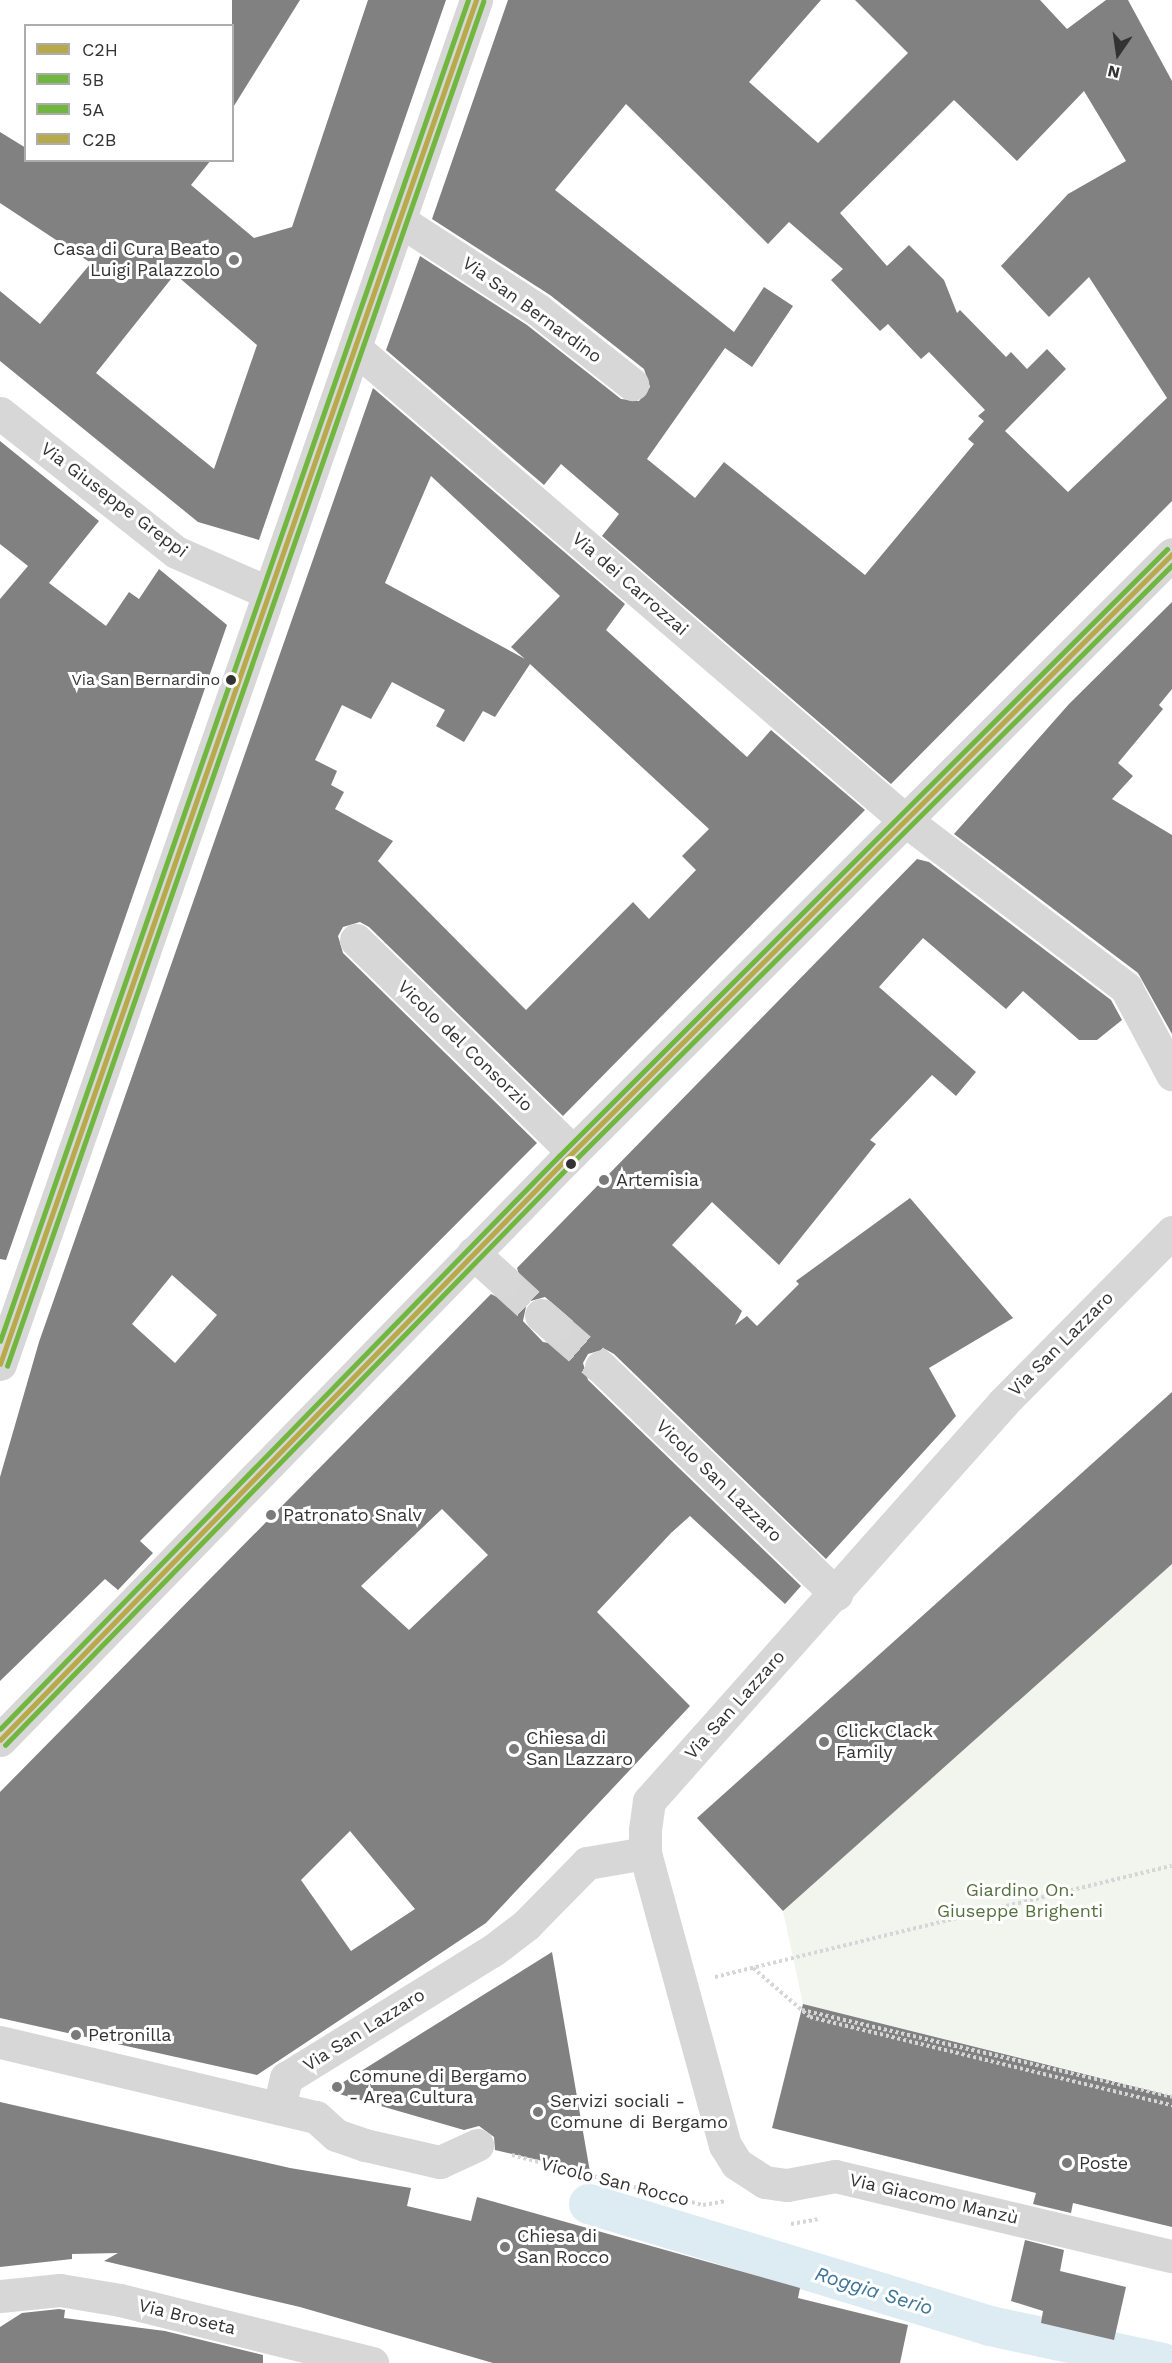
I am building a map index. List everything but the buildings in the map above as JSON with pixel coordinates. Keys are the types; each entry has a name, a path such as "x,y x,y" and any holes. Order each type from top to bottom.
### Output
{"street":[{"path":"0,1364 267,592 476,0"},
{"name":"Via San Bernardino","path":"399,220 538,310 632,384"},
{"name":"Via dei Carrozzai","path":"355,348 905,820"},
{"name":"Via Giuseppe Greppi","path":"0,413 176,552 267,592"},
{"path":"0,1740 473,1253 1172,554"},
{"path":"905,820 1126,988 1172,1074"},
{"name":"Vicolo del Consorzio","path":"356,940 573,1152"},
{"name":"Via San Lazzaro","path":"279,2108 286,2078 492,1951 526,1925 587,1863 645,1853 648,1802 836,1594 1003,1403 1172,1232"},
{"path":"473,1253 504,1281"},
{"name":"Vicolo San Lazzaro","path":"601,1367 836,1594"},
{"name":"Via Giacomo Manzù","path":"645,1853 685,1985 725,2145 755,2178 787,2186 835,2176 1172,2256"},
{"path":"0,2042 316,2117 336,2135 364,2145 440,2162 492,2149"},
{"name":"Via Broseta","path":"0,2296 60,2290 120,2300 372,2363"}],"path":[{"path":"685,1985 1172,1866"},
{"path":"752,1967 810,2017 1172,2105"},
{"path":"801,2009 1172,2097"},
{"name":"Vicolo San Rocco","path":"492,2149 703,2205 735,2199"}],"green space":[{"name":"Giardino On. Giuseppe Brighenti","path":"1172,1564 1172,2095 803,2004 783,1911"}],"waterway":[{"name":"Roggia Serio","path":"589,2204 990,2326 1162,2363"}],"tunnel":[{"path":"504,1281 541,1315"},
{"path":"555,1327 601,1367"}],"transit line":[{"name":"5A","path":"0,1341 468,0"},
{"name":"C2B","path":"0,1364 476,0"},
{"name":"5B","path":"7,1366 483,2"},
{"name":"5A","path":"0,1729 559,1156 1167,549"},
{"name":"C2H","path":"0,1740 564,1161 1172,554"},
{"name":"5B","path":"5,1745 569,1166 1172,565"}],"place":[{"name":"Casa di Cura Beato Luigi Palazzolo","path":"234,260"},
{"name":"Via San Bernardino","path":"231,680"},
{"name":"Artemisia","path":"604,1180"},
{"name":"Patronato Snalv","path":"271,1515"},
{"name":"Click Clack Family","path":"824,1742"},
{"name":"Chiesa di San Lazzaro","path":"514,1749"},
{"name":"Petronilla","path":"76,2035"},
{"name":"Comune di Bergamo - Area Cultura","path":"337,2087"},
{"name":"Servizi sociali - Comune di Bergamo","path":"538,2112"},
{"name":"Poste","path":"1067,2163"},
{"name":"Chiesa di San Rocco","path":"505,2247"}]}
